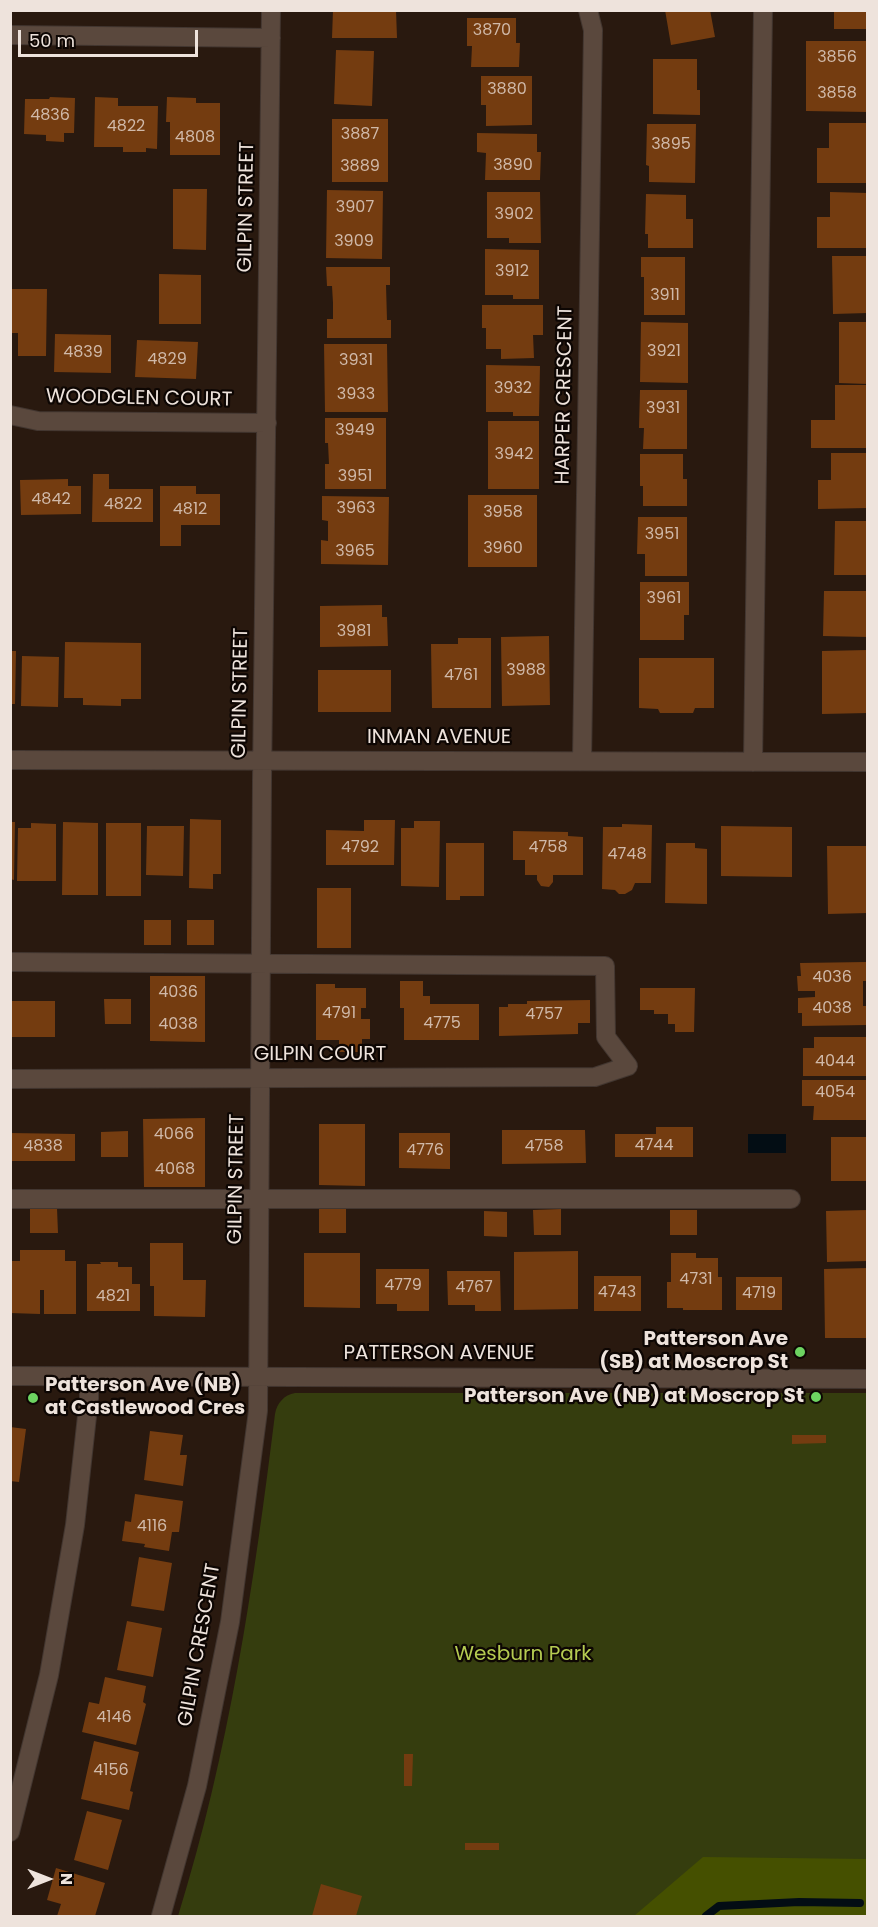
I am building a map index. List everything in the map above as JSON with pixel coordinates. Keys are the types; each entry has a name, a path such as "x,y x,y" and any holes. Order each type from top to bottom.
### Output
{"street":[{"name":"GILPIN STREET","path":"260,1376 262,761 271,10"},
{"name":"HARPER CRESCENT","path":"582,761 593,30 588,10"},
{"path":"753,762 763,10"},
{"path":"10,35 271,38"},
{"name":"WOODGLEN COURT","path":"10,415 38,421 267,423"},
{"name":"INMAN AVENUE","path":"10,760 867,762"},
{"path":"10,962 262,963"},
{"name":"GILPIN COURT","path":"10,1079 595,1077 628,1066 606,1037 605,966 262,963"},
{"path":"10,1199 791,1199"},
{"name":"PATTERSON AVENUE","path":"10,1376 867,1379"},
{"name":"GILPIN CRESCENT","path":"161,1917 197,1786 230,1622 258,1411 260,1376"},
{"path":"10,1832 49,1676 75,1525 89,1398 88,1377"}],"green space":[{"name":"Wesburn Park","path":"295,1393 867,1393 867,1916 178,1916 212,1793 238,1668 249,1605 275,1414 282,1400"},
{"path":"703,1857 867,1859 867,1916 634,1916"}],"shaded area":[{"path":"748,1134 786,1134 786,1153 748,1153"}],"building":[{"path":"333,10 396,10 397,38 332,38"},
{"path":"665,10 710,10 715,37 671,45"},
{"path":"834,10 868,10 868,29 834,29"},
{"path":"467,18 516,18 516,43 520,43 519,67 471,67 472,46 467,46"},
{"path":"806,41 868,41 868,112 806,111"},
{"path":"336,50 374,51 372,106 334,104"},
{"path":"653,59 697,59 700,115 653,114"},
{"path":"481,76 532,76 532,125 486,126 486,105 481,105"},
{"path":"50,97 75,98 74,133 64,133 64,142 46,141 46,135 24,134 25,99 49,99"},
{"path":"95,97 118,98 118,106 158,106 157,149 146,148 146,152 123,152 123,147 94,147"},
{"path":"167,97 196,98 196,103 220,103 220,155 170,155 170,122 166,122"},
{"path":"332,119 388,119 388,182 332,182"},
{"path":"829,123 868,123 868,183 817,183 817,148 829,148"},
{"path":"647,124 696,124 695,183 649,182 649,166 646,165"},
{"path":"477,133 537,134 537,152 541,152 540,180 485,180 486,153 477,152"},
{"path":"173,189 207,189 206,250 173,249"},
{"path":"327,190 383,191 382,259 326,258"},
{"path":"487,192 540,192 541,243 509,243 509,238 487,238"},
{"path":"830,192 868,193 868,248 817,248 817,217 830,217"},
{"path":"646,194 686,195 686,219 693,219 693,248 648,248 648,234 645,234"},
{"path":"485,249 539,250 539,299 513,299 513,295 485,295"},
{"path":"832,256 868,256 868,313 833,314"},
{"path":"641,257 685,257 685,315 644,315 644,277 641,277"},
{"path":"326,267 390,267 390,285 386,285 387,320 391,320 391,338 327,338 327,319 333,319 333,303 332,286 327,286"},
{"path":"159,274 201,275 201,324 159,324"},
{"path":"10,289 47,289 46,356 18,356 18,333 10,333"},
{"path":"482,305 543,305 543,335 533,335 534,358 501,359 501,349 486,349 486,328 482,328"},
{"path":"641,322 688,323 688,383 640,382"},
{"path":"839,322 868,322 868,384 839,383"},
{"path":"55,334 111,335 111,373 54,372"},
{"path":"137,340 198,342 196,379 135,377"},
{"path":"324,344 387,344 388,412 325,412"},
{"path":"486,365 540,366 539,416 513,416 513,412 486,412"},
{"path":"835,385 868,385 868,448 811,448 811,420 835,420"},
{"path":"640,390 687,390 687,449 643,449 644,428 639,428"},
{"path":"325,418 386,418 386,489 325,489 325,464 329,464 328,443 325,443"},
{"path":"488,421 539,421 539,489 488,489"},
{"path":"831,453 868,453 868,508 818,509 818,480 831,480"},
{"path":"640,454 683,454 683,479 687,479 687,506 643,506 643,486 640,486"},
{"path":"93,474 109,474 109,489 153,489 153,522 92,522"},
{"path":"68,479 68,486 81,486 81,514 21,515 20,480"},
{"path":"160,486 196,486 196,494 220,494 220,525 181,525 181,546 160,546"},
{"path":"468,495 537,495 537,567 468,567"},
{"path":"322,496 389,497 388,565 321,564 321,540 328,541 328,521 322,520"},
{"path":"638,517 687,517 687,576 645,576 645,554 637,554"},
{"path":"835,521 868,521 868,575 834,575"},
{"path":"640,582 689,582 689,615 684,615 684,640 640,640"},
{"path":"824,591 868,591 868,637 823,636"},
{"path":"382,605 382,617 387,617 388,646 320,647 320,606"},
{"path":"549,636 550,705 502,706 501,637"},
{"path":"458,638 491,638 491,708 432,708 431,644 458,644"},
{"path":"65,642 141,643 141,699 121,699 121,706 83,705 83,698 64,698"},
{"path":"868,650 868,713 822,714 822,651"},
{"path":"10,651 16,651 15,704 10,704"},
{"path":"22,656 59,657 58,707 21,706"},
{"path":"639,658 714,658 714,708 695,708 693,713 660,713 658,709 639,708"},
{"path":"318,670 391,670 391,712 318,712"},
{"path":"190,819 221,820 221,874 213,874 213,889 189,888"},
{"path":"364,820 395,820 394,865 326,865 326,830 364,831"},
{"path":"414,821 440,821 439,887 401,886 401,828 414,828"},
{"path":"10,822 15,822 14,880 10,879"},
{"path":"63,822 98,823 98,895 62,895"},
{"path":"31,823 56,824 56,881 17,881 18,828 31,828"},
{"path":"106,823 141,823 141,896 106,896"},
{"path":"622,824 652,825 651,883 635,883 632,890 619,894 615,890 602,889 603,827 622,827"},
{"path":"147,826 184,826 183,876 146,875"},
{"path":"721,826 792,827 792,877 721,876"},
{"path":"513,831 568,832 568,836 583,837 583,875 553,875 553,882 549,887 541,886 537,875 525,875 525,860 513,860"},
{"path":"446,843 484,843 484,896 460,896 460,900 446,900"},
{"path":"666,843 695,843 695,848 707,849 707,904 665,903"},
{"path":"827,846 868,846 868,913 828,914"},
{"path":"317,888 351,888 351,948 317,948"},
{"path":"144,920 171,920 171,945 144,945"},
{"path":"187,920 214,920 214,945 187,945"},
{"path":"866,962 863,1006 866,1006 867,1025 802,1026 802,1013 798,1013 798,998 815,997 815,991 798,991 797,976 801,976 800,963"},
{"path":"150,976 205,976 205,1042 150,1041"},
{"path":"400,981 423,981 423,996 430,996 430,1004 479,1004 479,1040 404,1040 404,1008 400,1008"},
{"path":"316,984 335,984 335,988 366,988 366,1008 361,1008 361,1019 370,1019 370,1039 362,1039 362,1052 339,1052 339,1040 316,1040"},
{"path":"640,988 695,988 694,1032 675,1032 675,1024 668,1024 668,1014 654,1014 654,1010 640,1010"},
{"path":"104,999 131,999 131,1024 105,1024"},
{"path":"590,1000 590,1023 578,1023 578,1034 499,1036 499,1007 508,1007 508,1004 527,1004 527,1001"},
{"path":"10,1001 55,1001 55,1037 10,1037"},
{"path":"814,1037 868,1037 868,1076 803,1076 803,1048 814,1048"},
{"path":"802,1080 868,1080 868,1120 813,1120 814,1106 802,1106"},
{"path":"205,1118 205,1187 144,1187 143,1119"},
{"path":"319,1124 365,1124 365,1186 319,1185"},
{"path":"656,1127 693,1127 693,1157 615,1157 615,1134 656,1134"},
{"path":"502,1130 585,1130 586,1163 502,1164"},
{"path":"128,1131 128,1157 101,1157 101,1132"},
{"path":"10,1133 75,1134 75,1161 10,1161"},
{"path":"399,1133 450,1133 450,1169 399,1168"},
{"path":"831,1137 866,1137 866,1181 831,1181"},
{"path":"30,1208 57,1208 58,1233 30,1233"},
{"path":"319,1208 346,1208 346,1233 319,1233"},
{"path":"561,1209 561,1235 534,1235 533,1210"},
{"path":"670,1210 697,1210 697,1235 670,1235"},
{"path":"868,1210 868,1261 827,1262 826,1211"},
{"path":"484,1211 507,1212 507,1237 484,1236"},
{"path":"150,1243 183,1243 183,1280 206,1280 205,1317 154,1316 154,1286 150,1286"},
{"path":"20,1250 65,1250 65,1261 76,1261 76,1314 44,1314 44,1290 40,1290 40,1314 10,1313 10,1261 20,1261"},
{"path":"578,1251 578,1309 514,1310 514,1252"},
{"path":"304,1253 360,1253 360,1308 304,1307"},
{"path":"671,1253 696,1253 696,1258 718,1258 718,1277 722,1277 722,1310 667,1308 667,1282 671,1282"},
{"path":"100,1262 118,1262 118,1267 132,1267 132,1284 140,1284 140,1311 87,1311 87,1264 101,1264"},
{"path":"868,1268 868,1338 825,1338 824,1269"},
{"path":"376,1269 429,1269 429,1311 397,1311 397,1304 376,1304"},
{"path":"447,1271 500,1271 501,1311 475,1311 475,1305 448,1305"},
{"path":"594,1276 641,1276 641,1311 594,1311"},
{"path":"736,1277 782,1277 782,1310 736,1310"},
{"path":"10,1427 26,1429 19,1482 10,1481"},
{"path":"150,1431 183,1435 180,1455 187,1455 183,1486 144,1480"},
{"path":"792,1435 826,1435 826,1443 792,1444"},
{"path":"135,1494 183,1501 179,1532 172,1532 169,1551 144,1547 145,1544 122,1541 125,1521 131,1522"},
{"path":"139,1557 172,1563 164,1611 131,1606"},
{"path":"127,1621 162,1628 153,1677 117,1670"},
{"path":"105,1677 146,1686 143,1702 146,1704 136,1745 82,1732 89,1702 99,1704"},
{"path":"94,1741 139,1752 130,1791 133,1792 129,1810 81,1799"},
{"path":"404,1754 413,1754 412,1786 404,1786"},
{"path":"87,1811 122,1820 108,1870 74,1860"},
{"path":"465,1843 499,1843 499,1850 465,1850"},
{"path":"56,1868 105,1883 95,1916 57,1916 61,1904 47,1900"},
{"path":"321,1884 362,1896 356,1916 312,1916"}],"waterway":[{"path":"706,1916 719,1906 799,1902 860,1903"}],"place":[{"name":"Patterson Ave (SB) at Moscrop St","path":"800,1352"},
{"name":"Patterson Ave (NB) at Moscrop St","path":"816,1397"},
{"name":"Patterson Ave (NB) at Castlewood Cres","path":"33,1398"}]}
